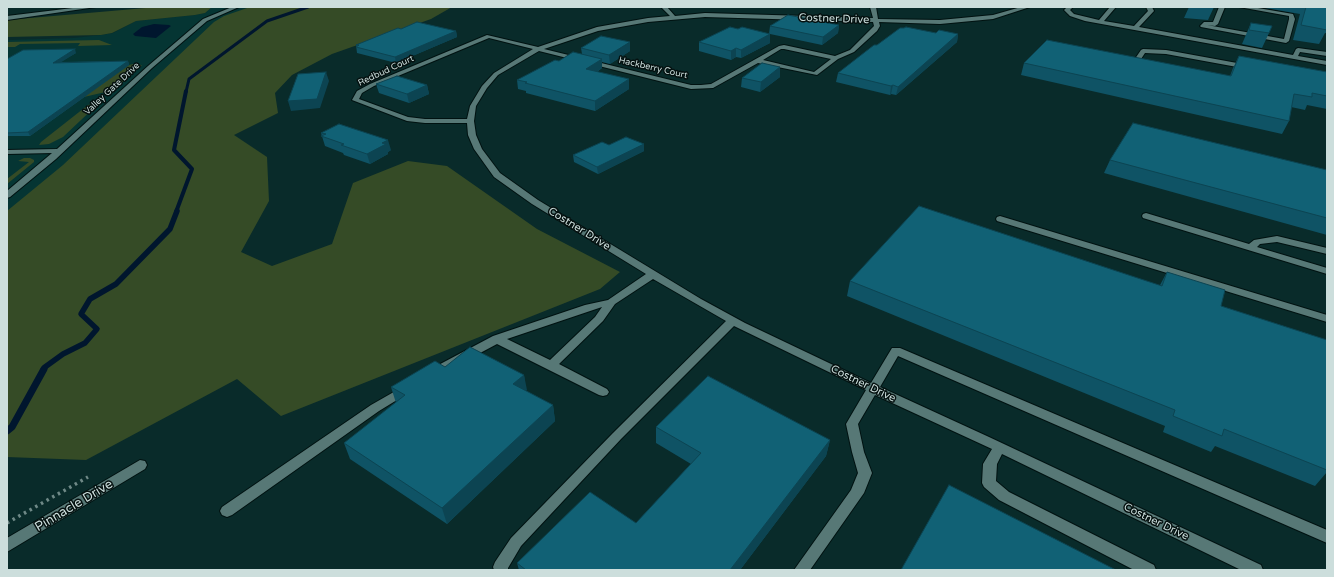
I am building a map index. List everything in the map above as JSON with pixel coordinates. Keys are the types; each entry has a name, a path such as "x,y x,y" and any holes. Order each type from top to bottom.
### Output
{"street":[{"path":"30,15 35,7"},
{"path":"7,18 93,7"},
{"name":"Valley Gate Drive","path":"7,195 60,151 150,67 205,20 236,7"},
{"path":"664,7 673,17"},
{"path":"759,61 815,74 836,58 852,51 875,30 877,21 873,7"},
{"name":"Costner Drive","path":"1027,7 1005,15 974,20 940,22 743,16 673,17 631,22 597,29 570,37 538,49 508,66 489,81 476,98 470,121 478,149 497,175 535,202 652,275 733,321 873,389 999,447 1256,570"},
{"path":"1070,7 1067,10 1072,15 1100,22 1327,63"},
{"path":"1100,22 1113,7"},
{"path":"1135,28 1151,11 1149,7"},
{"path":"1222,7 1215,24 1206,23 1203,26 1286,41 1292,19 1291,15 1242,7"},
{"name":"Redbud Court","path":"470,121 425,121 407,119 355,100 359,92 372,85 489,36 538,49"},
{"name":"Hackberry Court","path":"538,49 691,87 714,86 779,48 784,47 836,58"},
{"path":"1295,57 1298,50 1327,54"},
{"path":"1149,66 1135,63 1143,51 1166,52 1258,69"},
{"path":"7,152 60,151"},
{"path":"1146,216 1327,271"},
{"path":"1000,219 1327,319"},
{"path":"1251,248 1257,242 1277,239 1327,251"},
{"path":"551,366 599,318 611,302 652,275"},
{"path":"227,511 375,408 450,363 497,339 589,307 611,302"},
{"path":"501,570 500,567 516,542 617,436 733,321"},
{"path":"497,339 603,392"},
{"path":"801,570 857,493 865,473 858,452 852,424 896,351 1327,537"},
{"path":"999,447 990,464 989,483 1004,496 1149,570"},
{"name":"Pinnacle Drive","path":"7,546 140,466"}],"shaded area":[{"path":"157,7 212,7 205,13 195,15 136,21 112,33 101,35 7,37 7,20"},
{"path":"212,7 262,7 7,243 7,40 73,38 101,35 113,33 136,21 195,15 205,13"},
{"path":"250,7 452,7 431,19 332,54 292,75 275,93 278,113 234,135 267,157 269,201 241,252 272,266 332,244 353,183 408,161 447,166 537,229 620,272 600,289 281,416 237,379 86,460 7,457 7,211 63,165 214,22 224,16"},
{"path":"99,40 112,45 78,46 80,43 20,44 15,47 7,47 7,42"},
{"path":"129,65 142,65 114,90 84,97"},
{"path":"99,103 63,137 49,144 39,145 88,105"},
{"path":"24,158 30,158 34,160 34,162 7,184 7,179 29,162 18,161"}],"water":[{"path":"154,24 171,26 156,38 135,36 133,34 142,27"}],"building":[{"path":"1306,7 1327,7 1327,30 1301,25"},
{"path":"788,15 839,25 823,37 770,26"},
{"path":"417,22 456,31 395,57 356,47 359,45 356,45"},
{"path":"1251,23 1272,26 1269,33 1249,30"},
{"path":"730,27 738,29 742,27 770,34 741,50 736,48 731,51 699,42"},
{"path":"906,27 936,33 939,30 958,34 898,87 838,73 874,45 877,45 900,28"},
{"path":"601,36 630,42 609,55 581,48"},
{"path":"1047,40 1231,76 1239,56 1327,72 1327,96 1312,93 1312,97 1294,94 1289,121 1024,63"},
{"path":"75,49 53,63 128,61 28,132 7,133 7,59 23,50"},
{"path":"573,52 602,59 586,69 629,79 595,101 517,80 555,60 559,61"},
{"path":"762,63 780,67 761,82 742,78"},
{"path":"326,72 317,99 288,101 298,74"},
{"path":"397,76 427,85 407,94 376,84"},
{"path":"1133,123 1327,170 1327,218 1110,160"},
{"path":"339,124 388,140 382,143 386,144 367,154 321,136 326,134 321,133"},
{"path":"626,137 644,144 597,167 573,155 602,142 609,145"},
{"path":"919,206 1162,286 1167,272 1225,290 1221,306 1327,340 1327,470 1224,429 1222,436 1173,416 1175,410 850,281"},
{"path":"470,347 524,375 513,384 553,405 442,508 344,443 405,395 391,387 435,361 445,367"},
{"path":"708,376 830,440 730,570 526,570 517,563 590,492 636,523 701,453 656,427"},
{"path":"949,485 1116,570 901,570"}],"waterway":[{"path":"186,92 189,79 267,21 308,7"},
{"path":"176,212 192,169 174,150 186,91"},
{"path":"43,370 63,354 85,343 97,329 81,314 90,299 116,284 170,229 177,211"},
{"path":"7,431 12,427 44,369"}]}
